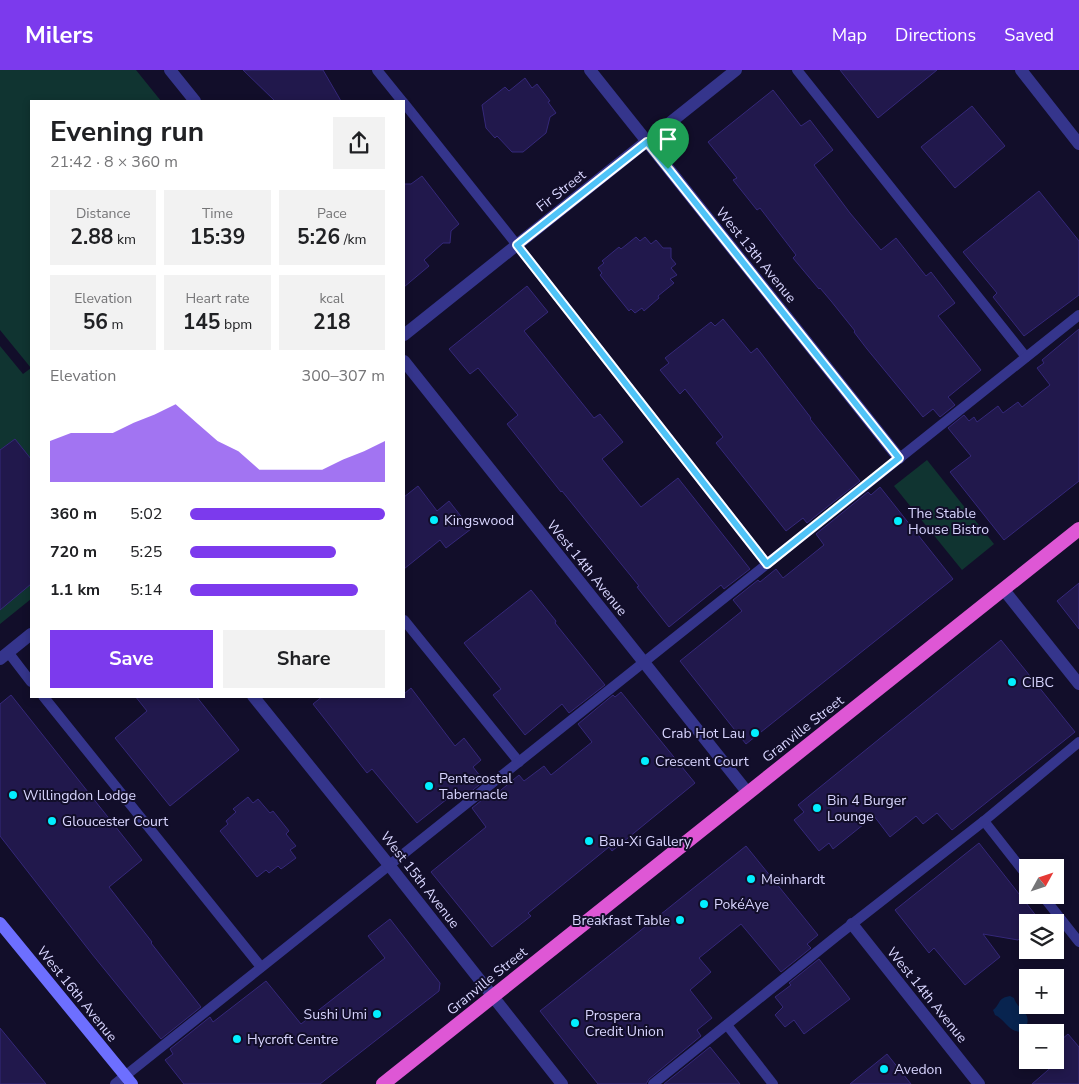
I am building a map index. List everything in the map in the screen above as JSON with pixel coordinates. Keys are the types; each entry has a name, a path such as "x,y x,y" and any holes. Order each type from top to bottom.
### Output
{"highway":[{"name":"Granville Street","path":"384,1084 1079,529"}],"main road":[{"name":"West 16th Avenue","path":"0,923 124,1081"}],"street":[{"path":"170,70 194,100"},
{"name":"West 13th Avenue","path":"590,70 899,458"},
{"name":"Fir Street","path":"405,334 736,70"},
{"path":"1021,70 1079,144"},
{"name":"West 14th Avenue","path":"405,362 748,793"},
{"path":"1004,590 1079,684"},
{"path":"4,656 30,635"},
{"name":"West 15th Avenue","path":"255,698 562,1084"},
{"name":"West 14th Avenue","path":"852,924 979,1084"}],"lane":[{"path":"377,70 401,100"},
{"path":"798,70 1026,357"},
{"path":"405,105 767,564"},
{"path":"124,1081 261,967 1079,315"},
{"path":"405,621 519,762"},
{"path":"4,656 30,681"},
{"path":"45,698 261,967"},
{"path":"654,1084 852,924 984,821 1079,742"},
{"path":"984,821 1019,865"},
{"path":"1049,904 1079,942"},
{"path":"727,1025 773,1084"}],"green space":[{"path":"0,70 136,70 160,100 30,100 30,367 0,330"},
{"path":"0,346 23,374 30,369 30,600 0,624"},
{"path":"927,460 994,544 962,570 894,486"}],"water":[{"path":"1006,997 1014,998 1019,1006 1019,1014 1026,1014 1027,1016 1027,1024 1019,1024 1019,1032 1012,1029 995,1015 993,1010"}],"building":[{"path":"243,70 323,70 340,100 274,100"},
{"path":"840,70 937,70 878,118"},
{"path":"525,78 532,88 537,84 550,101 548,102 556,113 550,117 546,133 523,152 512,152 497,136 495,138 486,128 482,105 505,87 509,91"},
{"path":"773,90 801,126 810,120 833,150 814,165 881,250 896,238 926,276 931,272 955,303 938,316 981,370 948,397 955,405 940,417 933,409 923,417 867,349 831,301 793,258 796,255 760,208 757,210 733,180 737,178 708,142"},
{"path":"972,106 1005,146 955,188 921,147"},
{"path":"422,176 459,224 451,231 450,243 443,243 424,260 429,266 405,286 405,184 411,184"},
{"path":"1039,191 1079,241 1079,295 1024,336 993,297 997,293 963,252"},
{"path":"636,237 640,241 645,237 651,244 656,240 663,248 671,248 671,258 676,264 671,268 677,275 670,279 674,283 658,296 659,298 644,311 642,308 635,313 631,309 629,311 600,275 602,273 598,268 604,263 602,261 619,247 621,249"},
{"path":"527,286 548,312 524,331 594,418 600,414 623,442 602,459 641,507 678,478 750,569 724,589 721,585 669,627 637,587 639,586 507,424 518,415 478,368 470,374 449,349"},
{"path":"723,319 751,353 757,348 810,419 860,481 807,523 803,518 786,531 716,443 723,437 685,389 680,394 660,370 669,363 665,358 711,322 715,326"},
{"path":"1079,329 1079,481 1004,540 950,472 971,456 948,428 964,415 969,421 974,417 977,422 998,406 1003,413 1018,402 1022,407 1050,385 1037,368 1044,363 1042,360"},
{"path":"15,439 30,458 30,585 0,610 0,450"},
{"name":"Kingswood","path":"418,486 437,511 449,501 471,529 446,548 440,540 405,568 405,496"},
{"path":"880,487 953,579 746,744 680,661 742,611 733,600 758,580 760,582 776,569 783,578 824,545 816,534 868,492 871,495"},
{"path":"1079,583 1079,629 1057,601"},
{"path":"531,590 605,685 569,713 562,704 525,735 493,695 501,689 464,643"},
{"path":"1001,640 1075,732 952,830 937,813 923,824 916,816 890,837 874,816 833,849 829,843 819,851 794,820 804,812 798,805"},
{"path":"411,688 455,746 464,738 481,760 473,767 484,781 463,798 457,791 417,823 372,769 367,773 313,704 320,698 405,698 405,693"},
{"path":"621,692 695,783 612,851 609,847 528,913 531,916 492,947 431,872 486,827 472,808 492,792 495,795 519,775 524,781 544,766 551,775 592,742 578,724 613,695 615,697"},
{"path":"11,695 142,860 109,887 201,1007 161,1039 0,836 0,704"},
{"path":"137,698 198,698 239,750 170,806 115,738 147,711"},
{"path":"248,797 253,803 258,799 270,813 273,811 289,831 286,834 296,846 290,850 296,858 281,869 278,866 269,873 266,870 257,877 220,831 228,824 226,821 236,812 233,809"},
{"path":"979,843 1019,894 1019,904 1027,904 1035,914 1019,914 1018,940 983,934 1000,957 965,985 934,948 929,953 895,910"},
{"path":"746,846 818,935 807,944 811,948 781,972 741,924 699,958 711,972 690,990 712,1018 697,1030 701,1036 649,1079 646,1084 598,1084 540,1011"},
{"path":"390,919 440,983 439,991 320,1084 184,1084 165,1060 173,1054 170,1049 210,1017 213,1022 266,981 301,1024 385,958 368,936"},
{"path":"819,959 850,999 804,1034 794,1020 785,1027 775,1015 783,1007 775,997"},
{"path":"0,1028 46,1084 0,1084"},
{"path":"1068,1034 1079,1047 1079,1084 1032,1084 1049,1069 1064,1069 1064,1037"},
{"path":"710,1047 740,1084 664,1084"},
{"name":"Avedon","path":"887,1054 911,1084 850,1084"}],"place":[{"name":"Kingswood","path":"434,520"},
{"name":"The Stable House Bistro","path":"898,521"},
{"name":"CIBC","path":"1012,682"},
{"name":"Crab Hot Lau","path":"755,733"},
{"name":"Crescent Court","path":"645,761"},
{"name":"Pentecostal Tabernacle","path":"429,786"},
{"name":"Willingdon Lodge","path":"13,795"},
{"name":"Bin 4 Burger Lounge","path":"817,808"},
{"name":"Gloucester Court","path":"52,821"},
{"name":"Bau-Xi Gallery","path":"589,841"},
{"name":"Meinhardt","path":"751,879"},
{"name":"PokéAye","path":"704,904"},
{"name":"Breakfast Table","path":"680,920"},
{"name":"Sushi Umi","path":"377,1014"},
{"name":"Prospera Credit Union","path":"575,1023"},
{"name":"Hycroft Centre","path":"237,1039"},
{"name":"Avedon","path":"884,1069"}],"route":[{"path":"647,142 668,169 899,458 767,564 517,245 647,142"}]}
